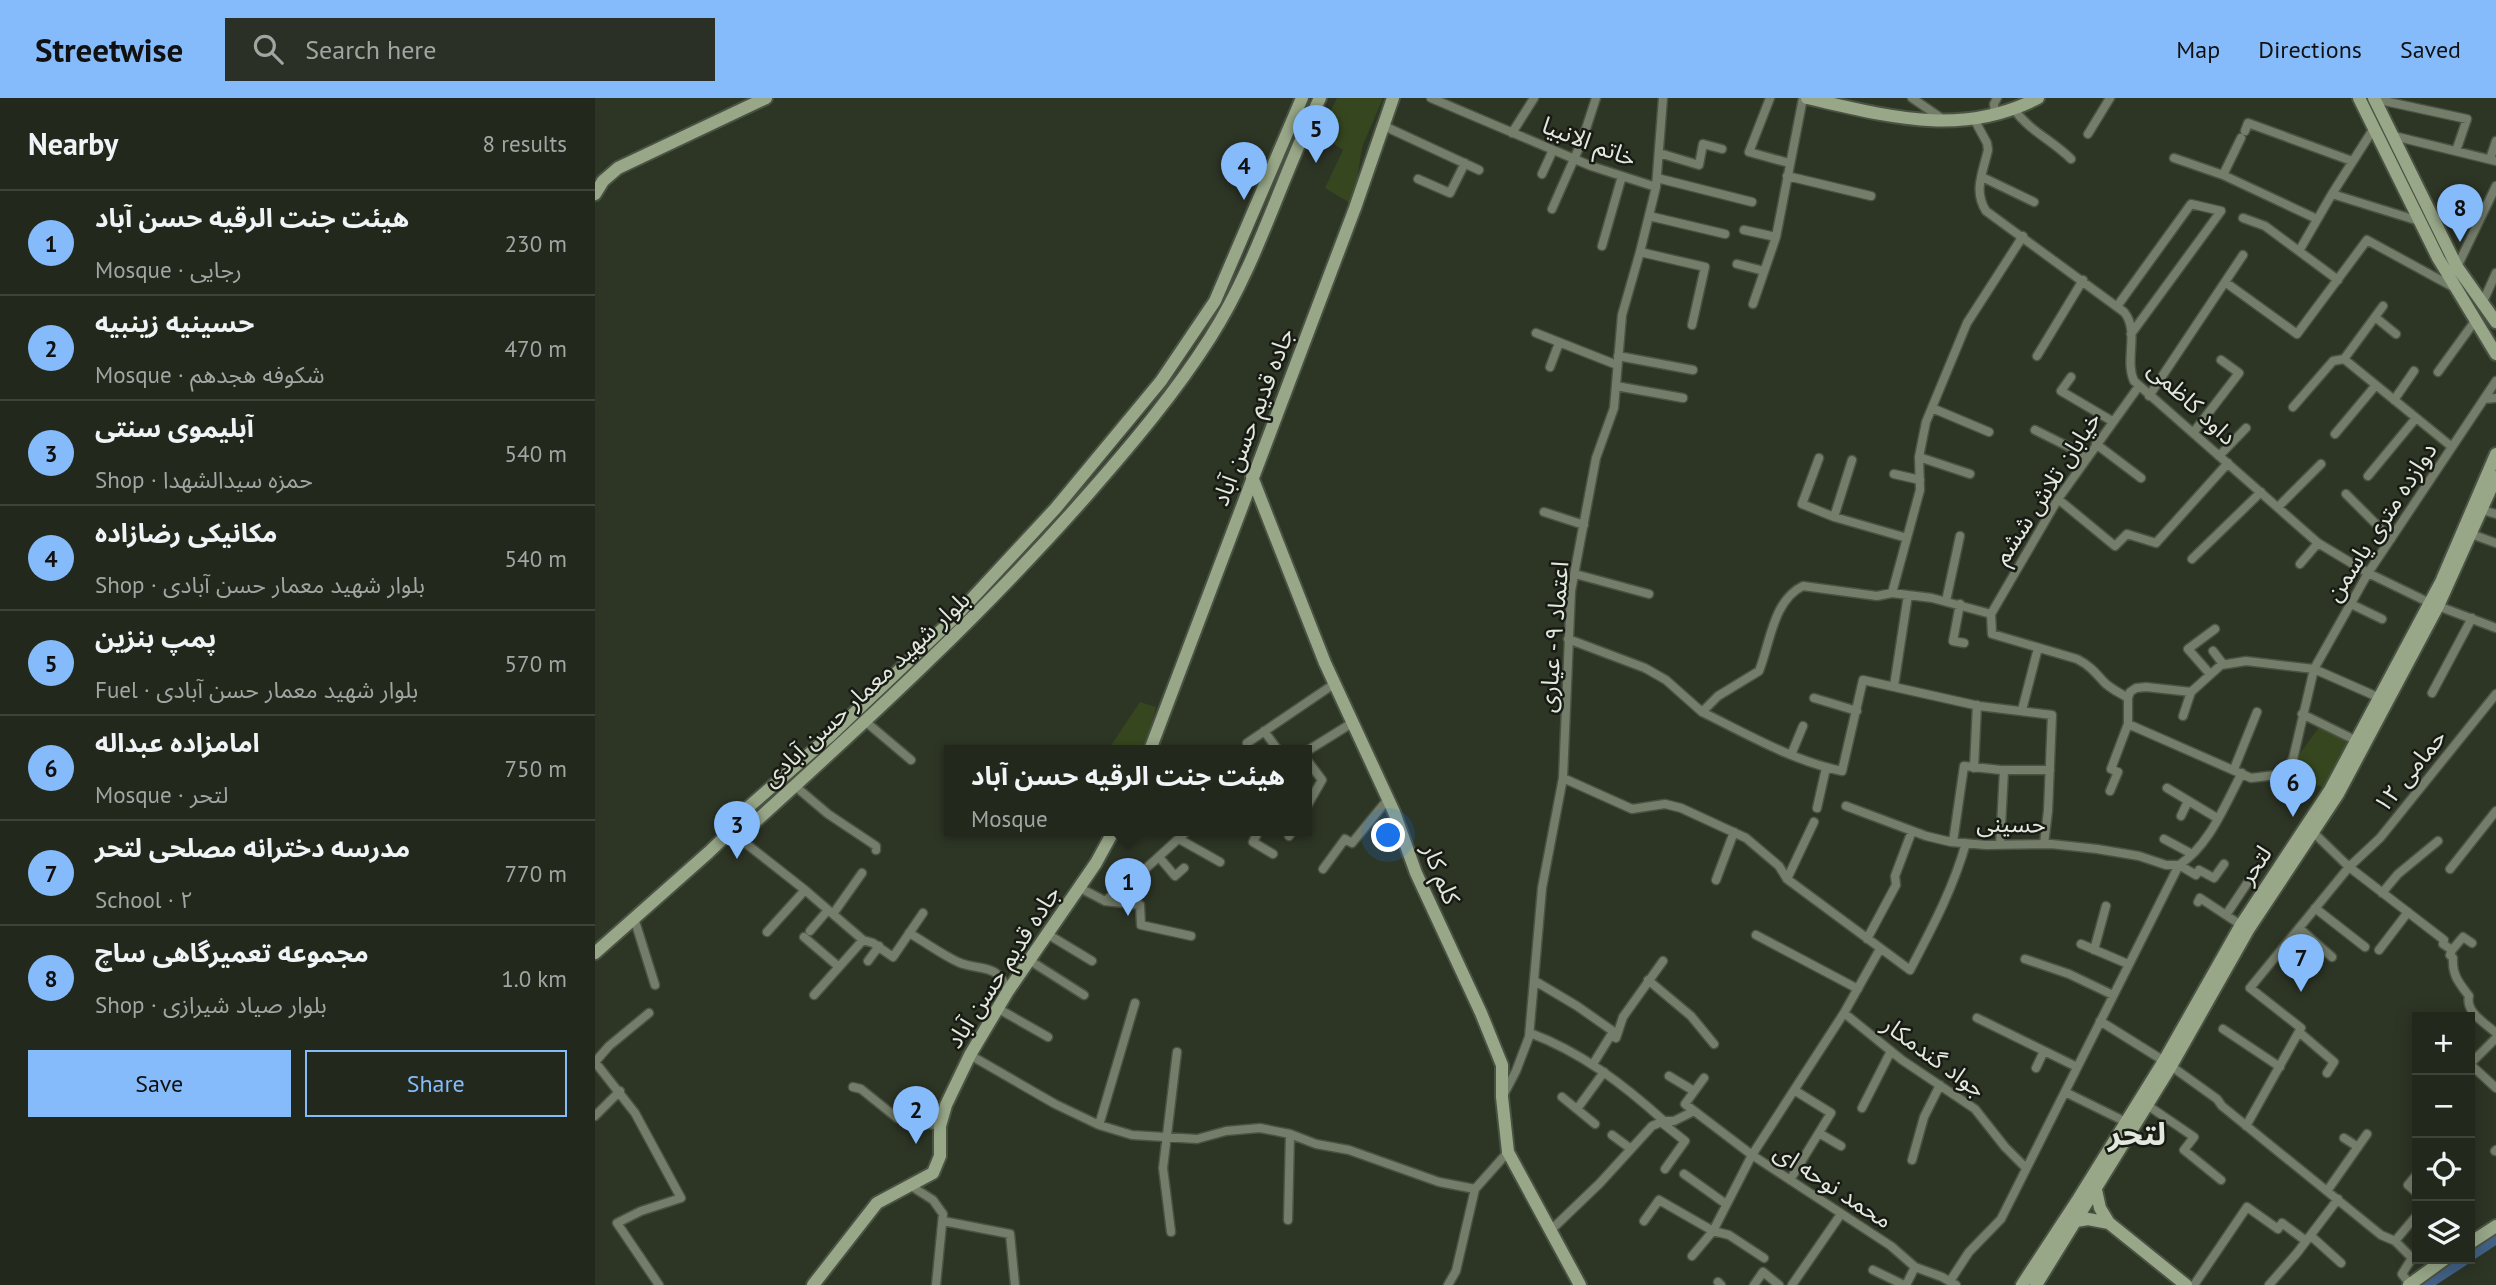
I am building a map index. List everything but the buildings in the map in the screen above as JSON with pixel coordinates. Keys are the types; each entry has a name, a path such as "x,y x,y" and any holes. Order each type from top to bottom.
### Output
{"street":[{"path":"595,194 603,181 618,168 766,98"},
{"name":"بلوار شهید معمار حسن آبادی","path":"731,830 744,811 831,735 954,618 1055,509 1161,381 1215,301 1302,98"},
{"name":"بلوار شهید معمار حسن آبادی","path":"731,830 755,822 866,722 1009,581 1121,457 1209,340 1248,270 1301,136 1320,98"},
{"name":"جاده قدیم حسن آباد","path":"1152,745 1393,98"},
{"name":"خاتم الانبیا","path":"1431,98 1574,159 1622,176 1752,202"},
{"path":"1512,133 1534,98"},
{"path":"1552,209 1596,98"},
{"name":"اعتماد ۹ - عیاری","path":"1502,1097 1516,1071 1529,1033 1542,888 1563,778 1567,639 1575,574 1596,458 1614,408 1623,307 1640,252 1656,182 1664,98"},
{"path":"1770,98 1749,152 1789,163"},
{"path":"1753,304 1776,237 1789,163 1805,98 1897,118 1947,122 1995,115 2038,98"},
{"path":"1912,98 1947,122"},
{"path":"1995,115 1994,104 1997,98"},
{"path":"2088,134 2110,98"},
{"path":"2359,98 2456,289 2496,354"},
{"path":"2375,98 2457,267 2496,322"},
{"path":"2375,98 2467,119 2456,151"},
{"path":"2014,108 2032,130 2060,148 2071,159"},
{"path":"1974,119 1988,150 1978,194 1986,211 2118,305 2191,204 2221,211 2131,334"},
{"path":"2223,175 2248,123 2352,161"},
{"path":"1384,126 1479,170"},
{"path":"2299,251 2374,128"},
{"path":"2394,136 2493,160 2496,141"},
{"path":"1659,153 1699,165 1703,144 1722,149"},
{"path":"1542,174 1553,150"},
{"path":"2173,158 2223,175 2317,219"},
{"path":"1418,179 1450,193 1465,163"},
{"path":"1602,246 1622,176"},
{"path":"1787,176 1871,196"},
{"path":"1982,177 2034,202"},
{"path":"2457,267 2496,186"},
{"path":"2332,194 2420,221"},
{"path":"1649,216 1725,234"},
{"path":"2243,218 2265,226 2337,280"},
{"path":"1744,230 1776,237"},
{"path":"1892,593 1920,490 1919,457 1926,422 1967,323 2023,236"},
{"path":"2225,282 2297,334 2367,240 2456,289"},
{"path":"1640,252 1705,267 1692,325"},
{"path":"2150,396 2243,255"},
{"path":"1737,264 1764,271"},
{"path":"2482,304 2496,272"},
{"path":"2037,356 2083,280"},
{"name":"داود کاظمی","path":"2118,305 2128,317 2131,334 2130,373 2139,386 2318,543 2368,573 2434,605 2496,628"},
{"path":"2293,407 2333,361 2344,359 2383,306"},
{"path":"2375,317 2396,334"},
{"path":"2438,372 2475,321"},
{"path":"1536,333 1559,343 1618,360 1693,370"},
{"path":"1550,367 1559,343"},
{"path":"2344,359 2452,447"},
{"path":"2193,433 2239,373 2221,360"},
{"path":"2394,400 2414,372"},
{"path":"2071,377 2061,391 2112,421"},
{"name":"دوازده متری یاسمن","path":"2238,771 2252,778 2276,775 2286,769 2293,759 2314,669 2368,573 2496,380"},
{"path":"2335,434 2376,385"},
{"name":"خیابان تلاش ششم","path":"1991,614 2058,499 2139,386"},
{"path":"1616,387 1683,398"},
{"path":"2484,399 2496,398"},
{"path":"1932,408 1989,432"},
{"path":"2368,476 2416,418"},
{"path":"2219,456 2245,428"},
{"path":"2035,430 2087,456"},
{"path":"2096,444 2141,478"},
{"name":"لتحر","path":"2310,830 2380,698 2434,605 2496,454"},
{"path":"1919,457 1970,474"},
{"path":"1819,458 1801,503 1834,517 1907,538"},
{"path":"1834,517 1852,460"},
{"path":"2058,499 2115,546 2127,534 2156,543 2228,463"},
{"path":"2278,507 2321,464"},
{"path":"1894,474 1920,480"},
{"name":"کلم کار","path":"1252,477 1334,684 1388,799 1416,873 1502,1065 1502,1097 1508,1152 1580,1285"},
{"name":"لتحر","path":"2036,1285 2147,1105 2241,925 2310,830 2365,745 2471,534 2496,477"},
{"path":"2192,559 2261,492"},
{"path":"2346,494 2391,538"},
{"path":"2482,510 2496,513"},
{"path":"1543,512 1584,525"},
{"path":"2471,534 2496,544"},
{"path":"1946,601 1960,536"},
{"path":"2300,564 2318,543"},
{"path":"1575,574 1649,594"},
{"path":"1702,712 1718,696 1759,671 1772,626 1795,590 1803,586 1877,596 1892,593 1908,595 1960,604 1991,614 1991,634 2088,664 2099,673 2104,682 2128,698"},
{"path":"1894,686 1908,595"},
{"path":"1960,604 1953,641 1964,643"},
{"path":"2350,604 2382,619"},
{"path":"2432,693 2472,618"},
{"path":"2210,674 2189,649 2214,629"},
{"path":"1567,639 1629,660 1656,673 1702,712 1791,755 1842,771 1863,680 1977,705 2052,715 2043,844"},
{"path":"2022,710 2038,648"},
{"path":"2213,651 2223,664"},
{"path":"2183,716 2191,692 2210,674 2223,664 2246,661 2314,669 2380,698"},
{"path":"1247,743 1334,684"},
{"path":"2110,792 2118,772 2111,769 2128,724 2130,692 2141,688 2191,692"},
{"name":"حمامی ۱۲","path":"2299,1032 2301,1028 2251,988 2349,867 2380,838 2496,694"},
{"path":"1814,698 1857,711"},
{"path":"1974,768 1977,705"},
{"path":"1953,1283 1969,1252 2001,1219 2179,865 2205,841 2238,771 2257,712"},
{"path":"2302,714 2357,741"},
{"path":"866,722 911,760"},
{"path":"1312,748 1352,723"},
{"path":"2128,724 2238,771"},
{"path":"1791,755 1803,726"},
{"path":"1264,731 1275,745"},
{"path":"1953,842 1963,766 2004,770 2050,770"},
{"path":"1312,767 1322,780 1312,797"},
{"path":"1817,808 1826,768"},
{"path":"2000,845 2004,770"},
{"path":"1563,778 1632,809 1672,804 1746,838 1779,866 1787,879 1910,970 1957,874 1966,843"},
{"path":"795,786 828,814 876,846 876,850"},
{"path":"2167,788 2217,818"},
{"path":"1322,869 1345,839 1352,843 1388,799"},
{"path":"2181,816 2188,801"},
{"name":"حسینی","path":"1846,806 1912,831 1953,842 2043,844 2097,849 2139,856 2166,865 2179,865 2196,875 2199,870 2214,878 2224,864"},
{"path":"2449,869 2496,811"},
{"path":"1787,879 1814,822"},
{"path":"595,953 731,830 863,940 879,946 893,957 923,913"},
{"path":"2310,830 2349,867 2444,940 2443,944 2452,950"},
{"path":"1867,939 1896,885 1895,876 1912,831"},
{"path":"1716,880 1734,832"},
{"name":"جاده قدیم حسن آباد","path":"813,1285 877,1203 933,1173 940,1156 940,1126 946,1105 970,1055 997,1008 1049,935 1110,836"},
{"path":"1105,901 1182,836"},
{"path":"1256,836 1253,842 1273,854"},
{"path":"1179,839 1220,862"},
{"path":"2164,839 2192,854"},
{"path":"2382,893 2398,874 2438,841"},
{"path":"1159,857 1175,876 1184,868"},
{"path":"839,967 807,934 830,912 862,873"},
{"name":"لتحر","path":"2022,1285 2126,1122 2167,1064 2279,875"},
{"path":"2226,915 2251,879"},
{"path":"1080,888 1105,901 1140,905 1141,925 1191,936"},
{"path":"767,932 805,890"},
{"path":"2198,902 2200,898 2241,925"},
{"path":"2094,950 2106,906"},
{"path":"2315,908 2365,947"},
{"path":"2379,950 2408,912"},
{"path":"634,918 655,985"},
{"path":"2299,928 2332,957"},
{"path":"909,933 961,963 988,967 1001,977 1008,991"},
{"path":"1049,935 1092,961"},
{"path":"1756,935 1858,989"},
{"path":"2471,1012 2467,1002 2469,996 2455,979 2453,958 2450,955 2463,937 2472,943"},
{"path":"814,995 863,940"},
{"path":"2081,944 2129,964"},
{"path":"868,961 879,946"},
{"path":"1692,1256 1713,1231 1752,1155 1844,1013 1880,949"},
{"path":"2025,959 2069,974 2113,995"},
{"path":"1029,960 1084,995"},
{"path":"1593,1064 1611,1035 1616,1038 1623,1017 1663,961"},
{"path":"1001,977 1017,978 1021,973"},
{"path":"1649,980 1691,1016 1714,1044"},
{"path":"1535,981 1617,1034"},
{"path":"1099,1125 1135,1003"},
{"path":"997,1008 1048,1037"},
{"path":"649,1013 609,1046 595,1062 620,1091 647,1134 681,1198 641,1211 617,1223 659,1285"},
{"name":"جواد گندمکار","path":"1844,1013 1891,1051 1975,1109 2005,1147 2026,1168"},
{"path":"2475,1017 2496,1033"},
{"path":"1977,1018 2077,1067"},
{"path":"2100,1021 2217,1099 2222,1106 2327,1191 2381,1234 2395,1241 2412,1258 2402,1274 2410,1285 2438,1264"},
{"path":"2223,1029 2280,1067"},
{"path":"2246,1126 2299,1032 2334,1062 2327,1073"},
{"path":"1529,1033 1574,1052 1593,1064 1659,1123 1685,1140 1665,1169"},
{"path":"2496,1038 2470,1064 2496,1088"},
{"path":"1862,1108 1891,1051"},
{"path":"2036,1068 2044,1051"},
{"path":"1171,1232 1163,1168 1177,1052"},
{"path":"970,1055 1099,1125 1132,1135 1197,1139 1226,1131 1260,1128 1349,1150 1439,1182 1475,1189"},
{"path":"1577,1109 1604,1072"},
{"path":"1669,1076 1694,1091"},
{"path":"1551,1231 1659,1123 1674,1121 1694,1111 1685,1104 1704,1078"},
{"path":"1912,1160 1921,1126 1940,1085"},
{"path":"853,1087 861,1089 897,1118 940,1126"},
{"path":"1790,1180 1831,1113 1794,1090"},
{"path":"595,1116 620,1091"},
{"path":"2065,1092 2126,1122"},
{"path":"1562,1097 1595,1124"},
{"path":"2147,1105 2194,1137 2178,1158"},
{"name":"محمد نوحه ای","path":"1694,1111 1752,1155 1891,1247 1915,1267 1953,1283"},
{"path":"1819,1133 1841,1146"},
{"path":"1287,1220 1290,1134"},
{"path":"2327,1191 2367,1134"},
{"path":"1612,1135 1631,1149"},
{"path":"2344,1138 2358,1147"},
{"path":"2184,1150 2221,1180"},
{"path":"1448,1285 1453,1279 1459,1260 1475,1189 1508,1152"},
{"path":"1684,1174 1726,1205"},
{"path":"911,1186 939,1205 943,1213 936,1285"},
{"path":"2096,1190 2100,1208 2109,1223 2186,1285"},
{"path":"2269,1285 2338,1199"},
{"path":"1644,1221 1659,1200 1713,1231 1729,1235 1764,1258"},
{"path":"2193,1285 2247,1207 2277,1229 2282,1223 2309,1238 2341,1263"},
{"path":"1792,1285 1841,1214"},
{"path":"2076,1221 2088,1219 2109,1223"},
{"path":"2395,1241 2412,1221"},
{"path":"943,1222 1010,1234 1015,1285"},
{"path":"2475,1240 2496,1226"},
{"path":"1873,1270 1905,1285 1915,1267"},
{"path":"1754,1285 1763,1272 1779,1285"}],"green space":[{"path":"1337,98 1383,98 1362,147 1353,205 1325,188 1343,150 1319,134"},
{"path":"1140,702 1156,707 1146,745 1111,745"},
{"path":"2320,726 2353,744 2328,790 2301,777 2285,801 2271,793"}],"waterway":[{"path":"2475,1251 2496,1237"},
{"path":"2423,1285 2455,1264"}],"place":[{"name":"پمپ بنزین","path":"1316,163"},
{"name":"مکانیکی رضازاده","path":"1244,200"},
{"name":"مجموعه تعمیرگاهی ساچ","path":"2460,242"},
{"name":"امامزاده عبداله","path":"2293,817"},
{"name":"آبلیموی سنتی","path":"737,859"},
{"name":"هیئت جنت الرقیه حسن آباد","path":"1128,916"},
{"name":"مدرسه دخترانه مصلحی لتحر","path":"2301,992"},
{"name":"حسینیه زینبیه","path":"916,1144"}],"district":[{"name":"لتحر","path":"2137,1134"}]}
